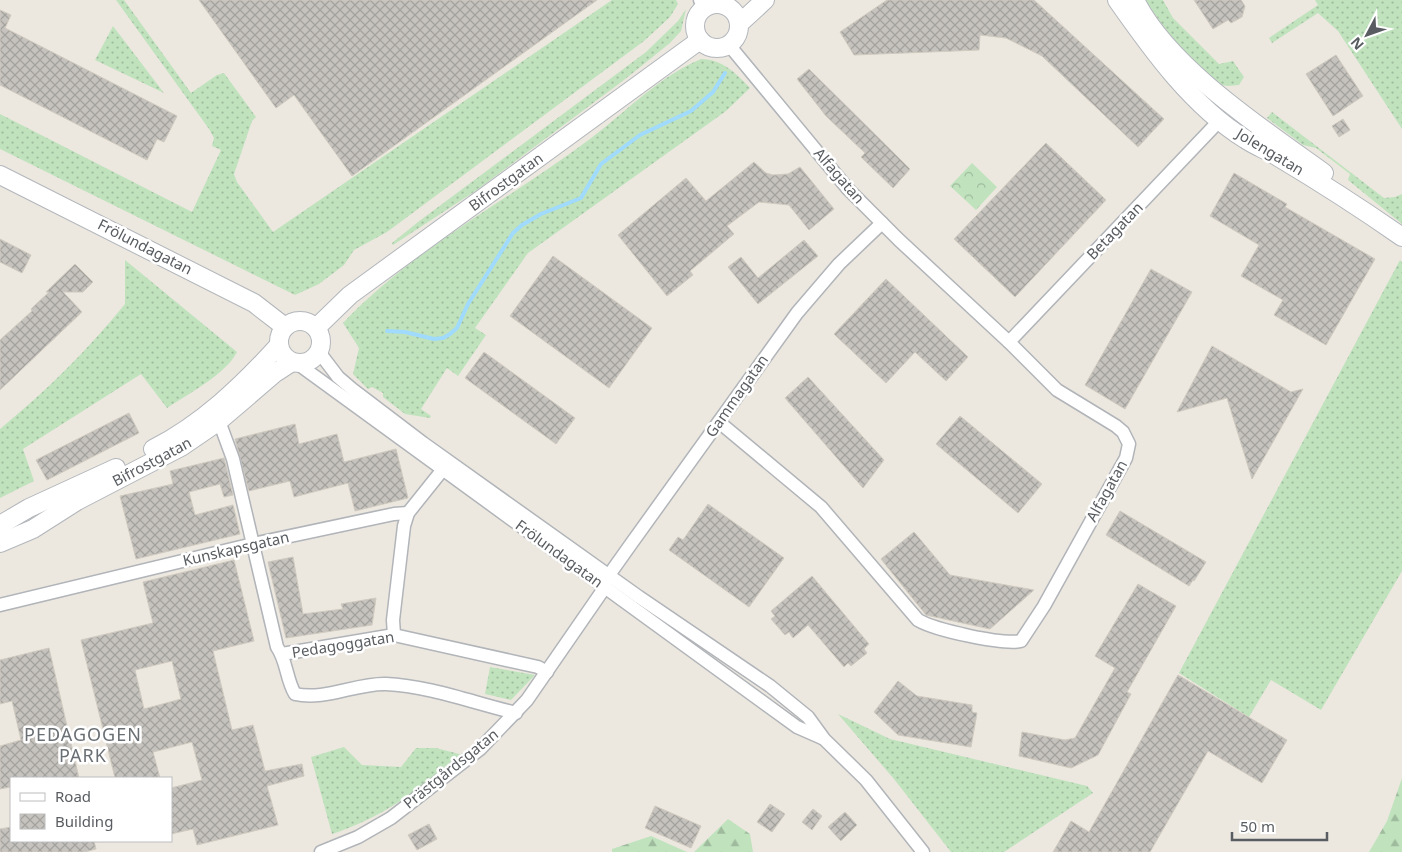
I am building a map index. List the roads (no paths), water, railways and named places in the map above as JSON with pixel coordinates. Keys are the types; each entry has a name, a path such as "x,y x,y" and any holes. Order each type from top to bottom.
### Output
{"main road":[{"path":"740,24 730,3 703,4 696,22 696,34 700,40 714,48 729,45 735,39 740,24 765,0"},
{"name":"Jolengatan","path":"1117,0 1172,72 1220,120 1244,139 1291,164 1402,237"},
{"name":"Jolengatan","path":"1134,0 1152,28 1184,64 1233,105 1402,228"},
{"name":"Bifrostgatan","path":"316,328 350,295 700,40"},
{"name":"Frölundagatan","path":"0,174 254,302 285,327"},
{"path":"285,327 301,321 316,328 321,339 319,352"},
{"name":"Bifrostgatan","path":"0,525 29,508 110,470 180,434 201,420 245,381 279,345 280,335 285,327"},
{"path":"279,345 283,356 295,363"},
{"name":"Bifrostgatan","path":"0,543 33,529 77,501 181,448 219,421 275,373 295,363 310,361 319,352"}],"street":[{"name":"Alfagatan","path":"719,422 820,507 918,620 935,628 1008,642 1021,641 1044,606 1126,458 1129,444 1123,432 1116,426 1056,390 1009,342 848,189 729,45"},
{"name":"Betagatan","path":"1009,342 1220,120"},
{"name":"Gammagatan","path":"607,581 799,309 839,264 882,222"},
{"name":"Frölundagatan","path":"319,352 338,378 447,465"},
{"name":"Frölundagatan","path":"295,363 447,465 607,581 770,686 808,717 824,739 881,797 923,852"},
{"path":"219,421 234,459 277,647 282,654"},
{"path":"394,635 393,620 404,526 408,514 447,465"},
{"name":"Kunskapsgatan","path":"0,605 253,544 394,514 408,514"},
{"name":"Prästgårdsgatan","path":"320,852 358,837 391,818 480,749 516,713 547,672 607,581"},
{"name":"Pedagoggatan","path":"516,713 417,688 384,684 318,694 295,694 287,676 282,654 394,635 538,667 547,672"}],"waterway":[{"path":"387,331 405,332 434,339 443,338 450,334 457,328 468,304 513,233 522,225 541,214 581,198 601,164 640,135 691,111 713,92 725,73"}],"district":[{"name":"PEDAGOGEN PARK","path":"83,745"}]}
